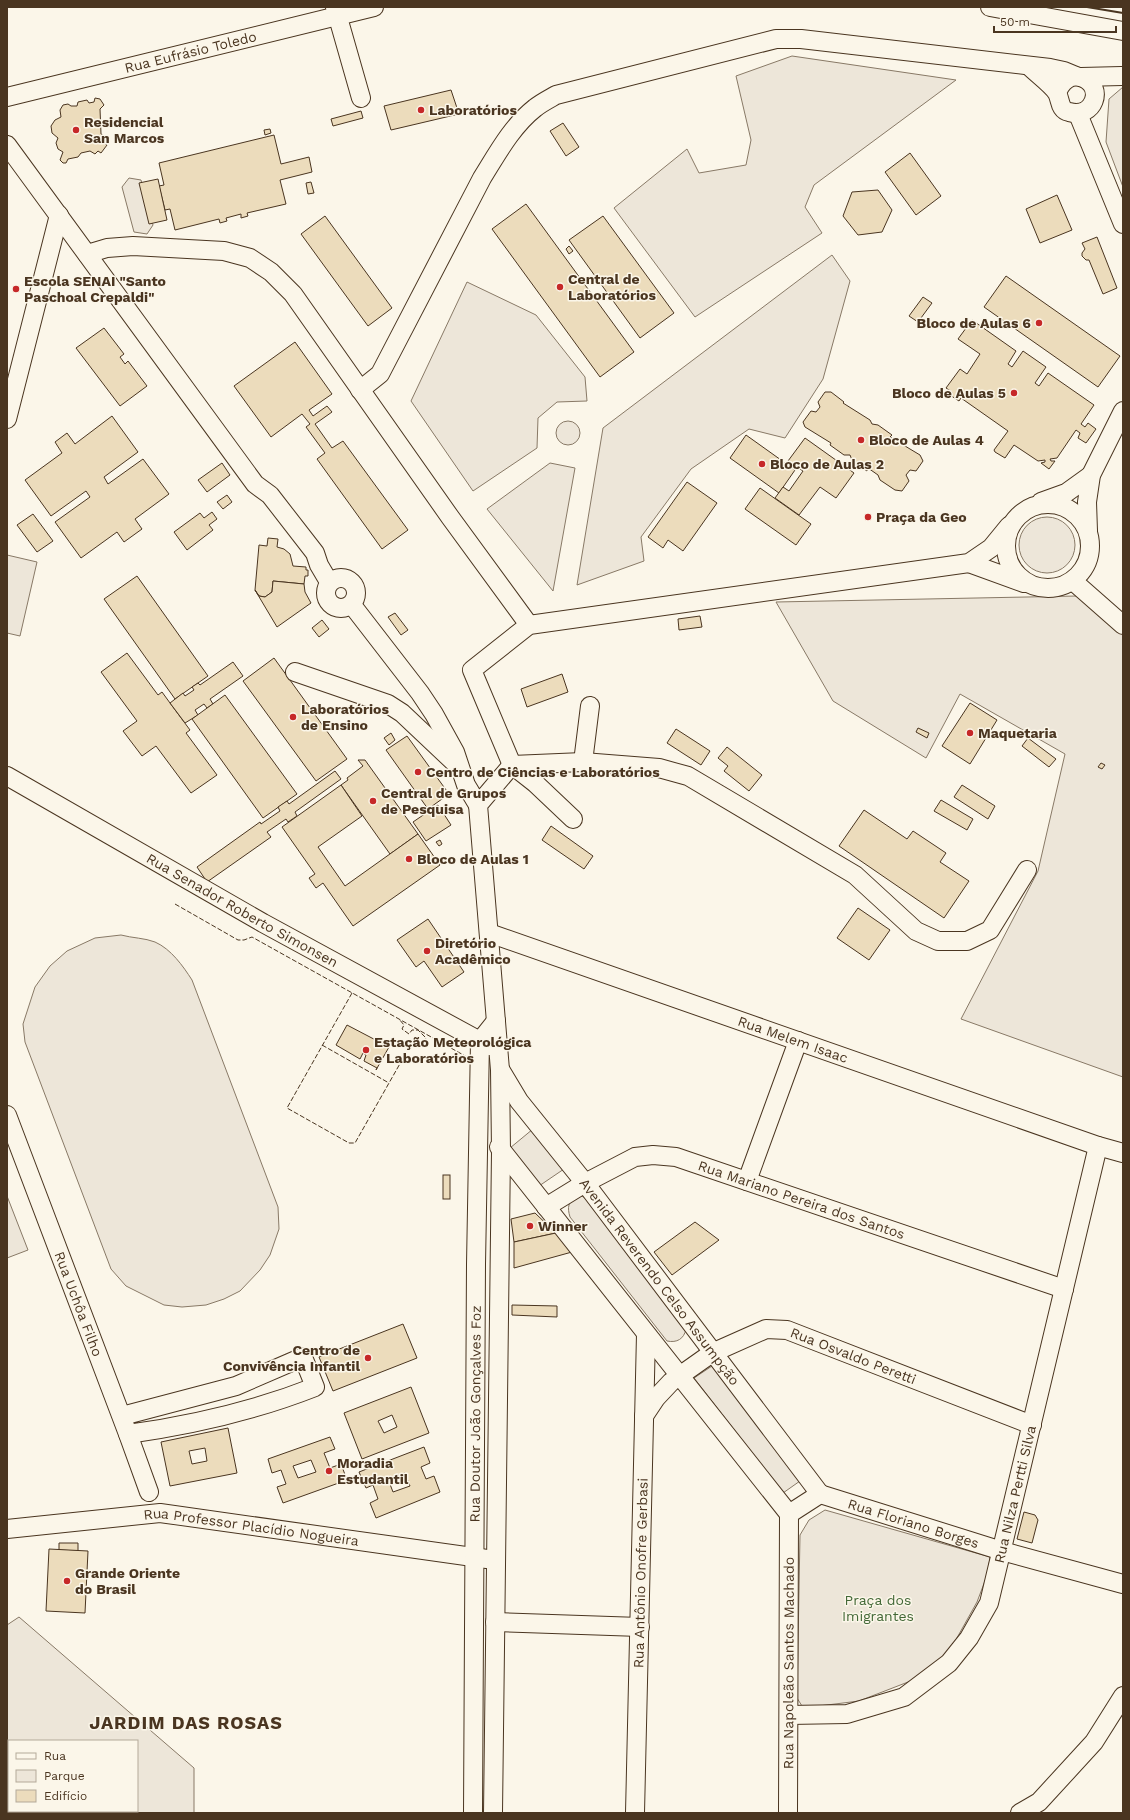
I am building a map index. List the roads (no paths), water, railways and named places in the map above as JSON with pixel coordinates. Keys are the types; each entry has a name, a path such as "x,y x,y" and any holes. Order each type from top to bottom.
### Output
{"street":[{"name":"Rua Eufrásio Toledo","path":"7,97 337,12 374,7"},
{"path":"990,7 1123,30"},
{"path":"337,12 361,98"},
{"path":"360,390 380,374 482,178 501,148 513,131 534,108 556,95 776,39 801,39 1030,67 1050,68 1088,80 1093,86 1095,100"},
{"path":"1030,67 1057,93"},
{"path":"1122,75 1095,100 1088,110 1078,114 1067,112 1059,104 1057,93 1060,85 1067,78 1122,75"},
{"path":"1078,114 1123,224"},
{"path":"7,145 255,484 270,495 315,553 319,565 329,582 341,577 352,582 357,593 352,605 425,700 455,752 466,785 478,805 512,765 582,762 659,768 688,776 855,875 916,930 938,941 967,941 990,930 1027,870"},
{"path":"7,419 59,215"},
{"path":"87,254 107,248 133,246 224,251 250,258 270,272 293,294 529,625"},
{"path":"969,563 1029,584 1052,589 1073,581 1083,570 1090,553 1087,502 1091,475 1123,411"},
{"path":"572,819 535,783 512,765 472,670 529,625 969,563 991,548 1020,513 1034,505 1066,492 1091,475"},
{"path":"1034,505 1058,504 1075,513 1088,532"},
{"path":"1009,526 1005,545 1011,568 1029,584"},
{"path":"1073,581 1123,625"},
{"path":"295,672 388,704 402,714 460,768"},
{"path":"582,762 590,706"},
{"name":"Rua Senador Roberto Simonsen","path":"7,776 263,923 499,1051"},
{"name":"Rua Doutor João Gonçalves Foz","path":"478,805 500,1070 501,1151 493,1813"},
{"name":"Rua Melem Isaac","path":"489,933 1098,1146 1123,1153"},
{"path":"480,1041 496,1021"},
{"name":"Rua Doutor João Gonçalves Foz","path":"473,1813 478,1106 480,1041"},
{"path":"747,1181 798,1041"},
{"name":"Avenida Reverendo Celso Assumpção","path":"500,1070 519,1101 584,1183 820,1494"},
{"path":"478,1106 501,1151 789,1514 820,1494"},
{"name":"Rua Uchôa Filho","path":"7,1115 10,1133 122,1416 149,1492"},
{"name":"Rua Nilza Pertti Silva","path":"788,1716 847,1714 904,1697 949,1663 969,1638 989,1603 1098,1146"},
{"name":"Rua Mariano Pereira dos Santos","path":"546,1207 584,1183 635,1157 653,1155 676,1156 1064,1289"},
{"name":"Rua Osvaldo Peretti","path":"644,1416 656,1398 672,1382 712,1352 766,1329 787,1330 1032,1425"},
{"name":"Rua Antônio Onofre Gerbasi","path":"635,1813 646,1334"},
{"path":"122,1416 236,1386 302,1357 315,1387 278,1402 238,1414 128,1434"},
{"name":"Rua Floriano Borges","path":"820,1494 1002,1551 1123,1584"},
{"name":"Rua Professor Placídio Nogueira","path":"7,1529 160,1513 475,1558 496,1559"},
{"name":"Rua Napoleão Santos Machado","path":"788,1813 789,1514"},
{"path":"495,1622 640,1626"},
{"path":"1020,1813 1039,1802 1094,1742 1123,1696"}],"place":[{"name":"Laboratórios","path":"421,110"},
{"name":"Residencial San Marcos","path":"76,130"},
{"name":"Central de Laboratórios","path":"560,287"},
{"name":"Escola SENAI \"Santo Paschoal Crepaldi\"","path":"16,289"},
{"name":"Bloco de Aulas 6","path":"1039,323"},
{"name":"Bloco de Aulas 5","path":"1014,393"},
{"name":"Bloco de Aulas 4","path":"861,440"},
{"name":"Bloco de Aulas 2","path":"762,464"},
{"name":"Praça da Geo","path":"868,517"},
{"name":"Laboratórios de Ensino","path":"293,717"},
{"name":"Maquetaria","path":"970,733"},
{"name":"Centro de Ciências e Laboratórios","path":"418,772"},
{"name":"Central de Grupos de Pesquisa","path":"373,801"},
{"name":"Bloco de Aulas 1","path":"409,859"},
{"name":"Diretório Acadêmico","path":"427,951"},
{"name":"Estação Meteorológica e Laboratórios","path":"366,1050"},
{"name":"Winner","path":"530,1226"},
{"name":"Centro de Convivência Infantil","path":"368,1358"},
{"name":"Moradia Estudantil","path":"329,1471"},
{"name":"Grande Oriente do Brasil","path":"67,1581"}],"district":[{"name":"JARDIM DAS ROSAS","path":"186,1722"}],"park label":[{"name":"Praça dos Imigrantes","path":"878,1608"}]}
